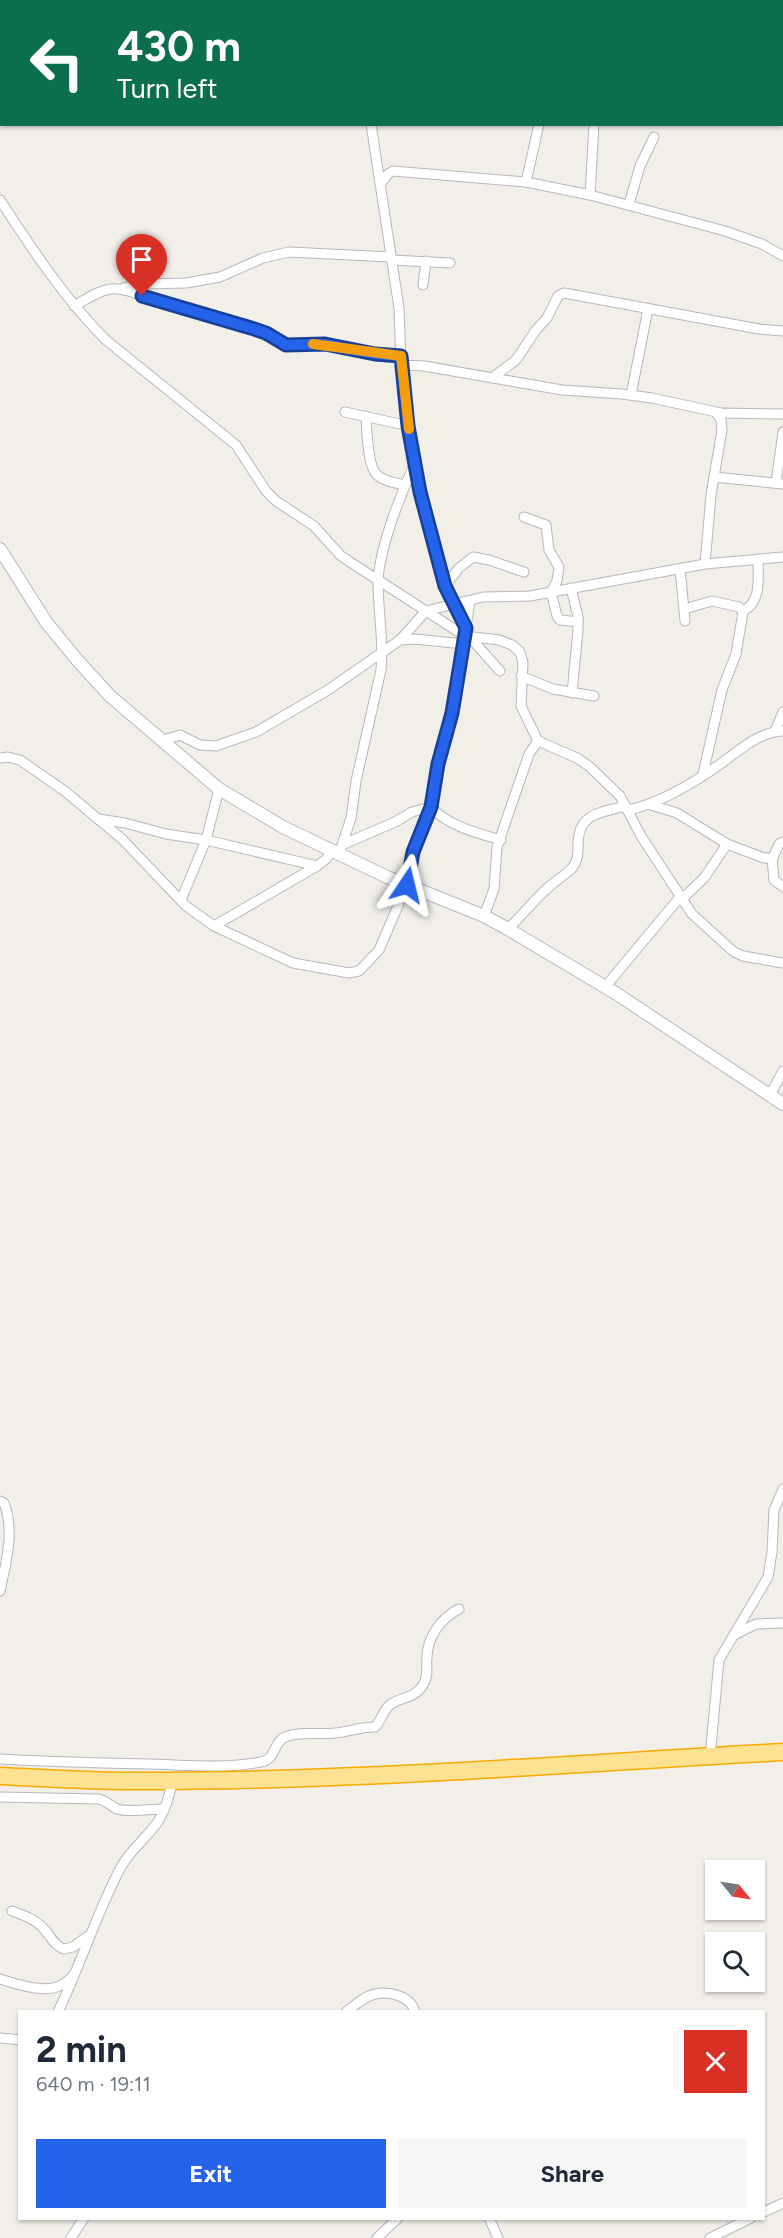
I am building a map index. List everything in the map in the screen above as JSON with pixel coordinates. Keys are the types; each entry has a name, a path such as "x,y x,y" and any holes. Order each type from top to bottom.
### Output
{"highway":[{"path":"0,1776 125,1781 405,1774 783,1752"}],"street":[{"path":"371,126 399,308 401,360 408,426 420,492 445,586 466,636"},
{"path":"526,182 539,126"},
{"path":"590,195 594,126"},
{"path":"629,204 640,166 654,137"},
{"path":"381,183 393,171 526,182 629,204 746,237 783,256"},
{"path":"0,200 40,261 74,306 105,340 236,444 266,490 276,501 314,526 340,555 466,636 500,671"},
{"path":"74,306 104,290 144,284 186,283 220,277 263,258 289,252 450,262"},
{"path":"423,285 426,261"},
{"path":"124,288 142,296 266,333 286,345 325,344 379,354 424,366 492,378 562,390 631,395 681,403 716,412 783,414"},
{"path":"492,378 516,360 547,318 561,294 759,329 783,331"},
{"path":"631,395 648,309"},
{"path":"345,412 408,426"},
{"path":"705,564 714,477 722,430 721,420 716,412"},
{"path":"366,417 369,446 375,471 386,480 405,485"},
{"path":"714,477 780,483 783,432"},
{"path":"338,850 355,802 356,781 377,692 383,654 378,580 391,525 415,462"},
{"path":"524,517 544,524 548,530 549,550 559,567 557,581 551,592 559,618 578,622"},
{"path":"0,549 40,614 61,642 110,696 219,789 283,827 338,850 407,885 484,916 508,929 605,987 783,1104"},
{"path":"445,586 459,568 473,557 524,572"},
{"path":"164,740 180,735 200,745 216,746 256,732 304,706 383,654 400,640 426,611 483,597 530,596 705,564 783,557"},
{"path":"743,611 750,607 755,599 758,559"},
{"path":"680,569 685,621"},
{"path":"571,588 578,622 572,693"},
{"path":"0,758 20,760 66,792 122,839 180,900 214,926 293,963 349,973 359,971 379,950 407,885 413,852 431,807 438,764 452,713 470,601"},
{"path":"684,609 712,601 739,607 743,611"},
{"path":"703,774 722,690 736,654 743,611"},
{"path":"400,640 466,636 499,640 512,645 520,652 522,658 521,706 537,741 565,752 590,767 620,796 641,836 680,898 692,914 734,952 743,956 783,963"},
{"path":"521,676 553,689 594,696"},
{"path":"508,929 550,885 571,870 578,855 579,835 584,821 596,814 651,805 753,741 779,731 783,712"},
{"path":"484,916 494,889 495,857 529,754 537,741"},
{"path":"180,900 206,840 219,789"},
{"path":"651,805 683,816 727,844 772,859"},
{"path":"431,807 439,816 456,825 501,840"},
{"path":"214,926 317,866 338,850 412,812 431,807"},
{"path":"98,819 206,840 317,866"},
{"path":"783,842 779,844 772,859 774,880 783,887"},
{"path":"605,987 680,898 704,878 727,844"},
{"path":"770,1095 783,1071"},
{"path":"710,1757 719,1660 768,1577 774,1510 783,1489"},
{"path":"0,1501 4,1503 9,1520 7,1553 0,1591"},
{"path":"0,1759 206,1766 254,1763 268,1760 279,1742 285,1737 335,1733 357,1727 375,1726 390,1704 413,1695 419,1690 427,1676 430,1642 441,1623 459,1609"},
{"path":"732,1636 756,1624 783,1623"},
{"path":"59,2010 76,1973 88,1936 123,1865 159,1819 169,1798 172,1780"},
{"path":"0,1797 99,1799 106,1800 113,1808 122,1810 163,1809"},
{"path":"12,1911 32,1919 43,1927 55,1944 64,1949 69,1949 88,1936"},
{"path":"0,1979 55,1988 76,1973"},
{"path":"349,2010 375,1994 406,1998 412,2003 414,2010"},
{"path":"0,2038 18,2040"},
{"path":"765,2212 783,2203"},
{"path":"71,2238 83,2220"},
{"path":"377,2238 396,2220"},
{"path":"489,2220 498,2238"},
{"path":"710,2238 747,2220"}],"slow traffic":[{"path":"313,344 325,344 387,356 401,356 409,429"}],"route":[{"path":"142,296 266,333 286,345 315,343 387,356 401,356 408,426 420,492 445,586 466,628 452,713 438,764 431,807 413,852 407,885"}]}
